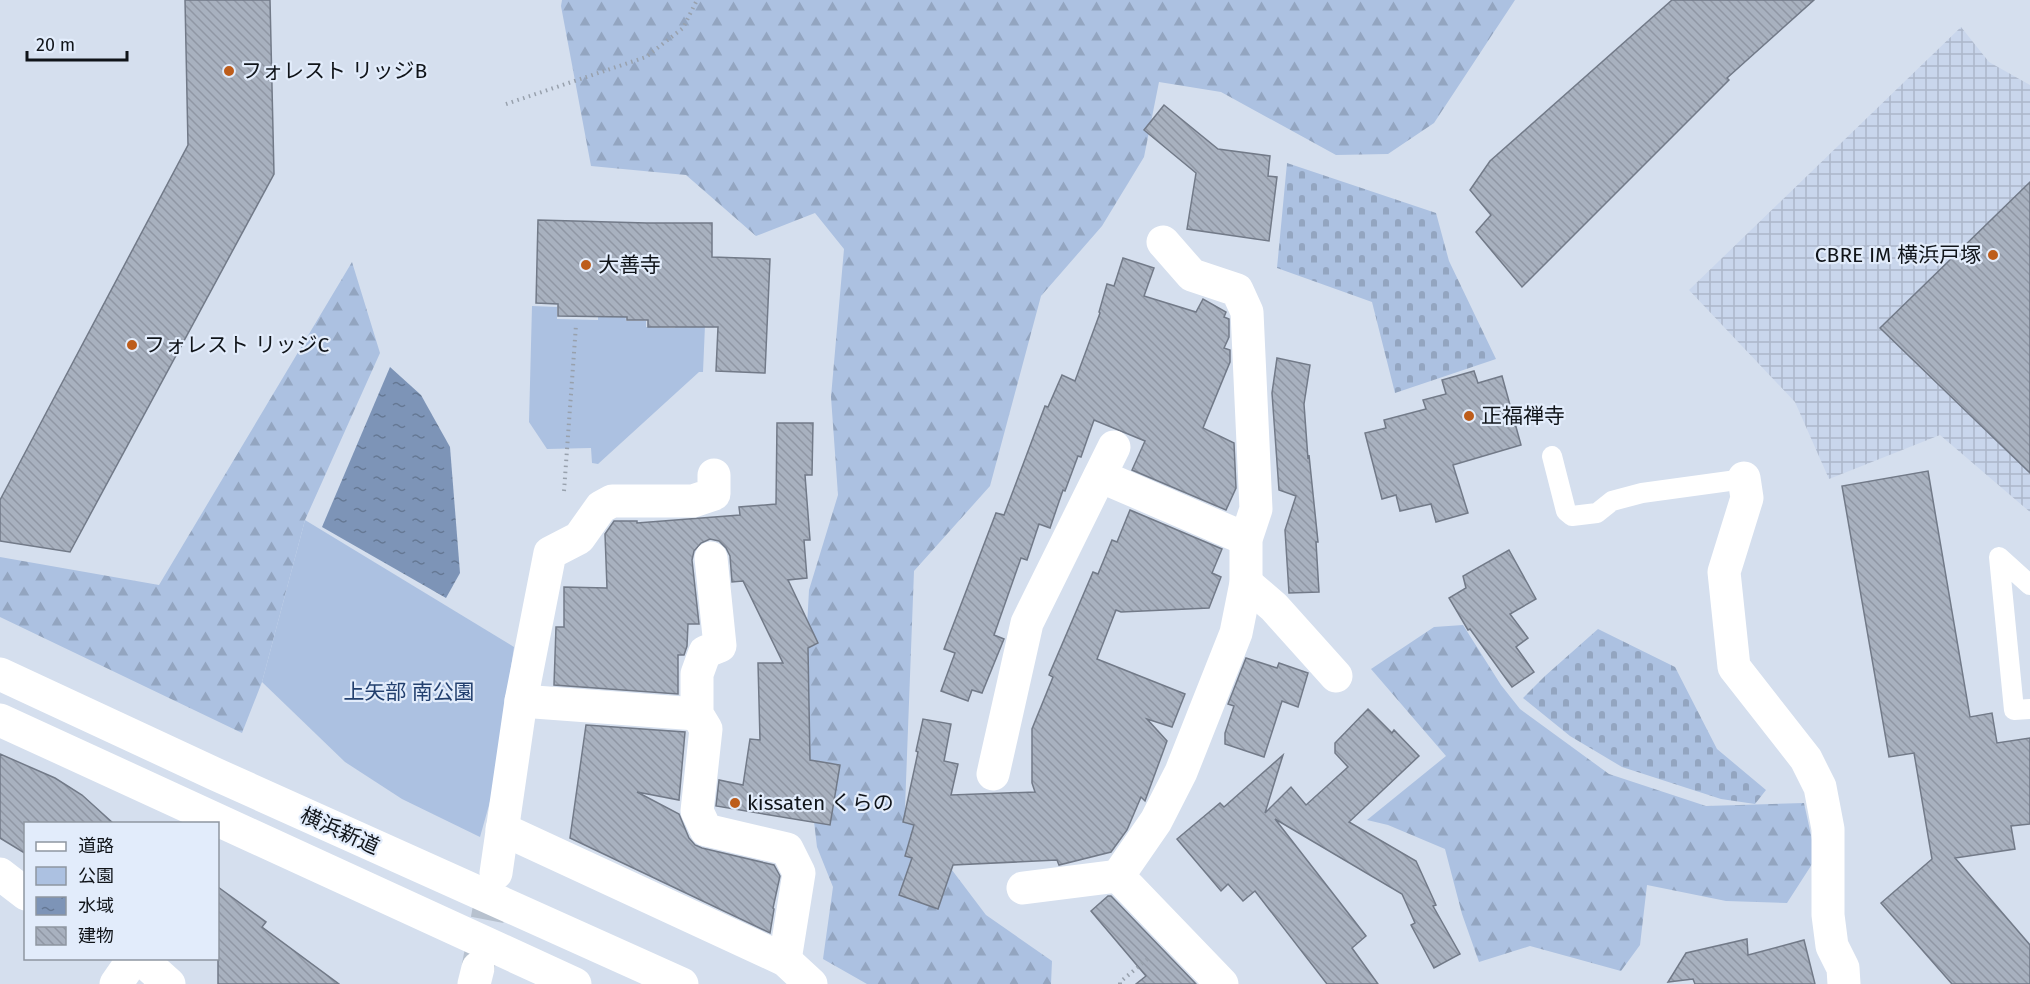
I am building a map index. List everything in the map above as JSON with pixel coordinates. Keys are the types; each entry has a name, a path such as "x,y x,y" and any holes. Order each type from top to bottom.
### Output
{"main road":[{"path":"1023,888 1118,876 1156,821 1181,772 1236,633 1246,583 1246,539 1256,509 1247,312 1237,290 1192,275 1163,242"},
{"path":"993,774 1027,623 1114,447"},
{"path":"496,873 521,701 550,553 579,537 601,507 612,501 693,501 714,494 714,475"},
{"path":"1100,476 1246,539"},
{"path":"1744,478 1747,498 1724,572 1734,667 1806,759 1820,787 1828,829 1828,915 1832,946 1842,968 1844,984"},
{"path":"711,558 720,646 705,652 697,674 697,714 706,729 697,810 706,830 787,849 799,873 785,960"},
{"path":"1246,583 1274,607 1336,676"},
{"name":"横浜新道","path":"0,674 257,793 682,984"},
{"path":"521,701 697,714"},
{"name":"横浜新道","path":"0,720 575,984"},
{"path":"502,828 785,960 811,984"},
{"path":"0,874 24,892"},
{"path":"1118,876 1222,984"},
{"path":"116,984 133,960"},
{"path":"142,960 169,984"}],"lane":[{"path":"1552,456 1566,510 1572,516 1597,513 1612,501 1642,493 1744,478"},
{"path":"2030,585 1999,556 2014,710 2030,709"}],"path":[{"path":"506,104 646,57 683,28 697,0"},
{"path":"564,491 576,325"},
{"path":"1120,984 1176,936"}],"shaded area":[{"name":"CBRE IM 横浜戸塚","path":"1961,27 1989,62 2030,85 2030,512 1940,435 1829,479 1795,402 1689,290"}],"green space":[{"path":"562,0 1515,0 1434,123 1388,154 1336,155 1221,92 1159,82 1144,157 1102,226 1041,296 990,486 914,571 905,808 986,915 1052,961 1051,984 867,984 823,959 833,887 817,847 802,718 809,590 838,495 831,397 844,249 815,213 756,236 686,175 591,166 561,6"},
{"path":"1287,163 1436,213 1449,261 1496,359 1395,393 1372,302 1277,268"},
{"path":"352,262 380,353 305,520 262,682 242,733 0,617 0,557 159,585"},
{"path":"532,306 557,307 557,319 598,320 598,310 625,311 626,321 646,321 646,327 675,328 676,324 705,325 703,372 699,372 598,464 592,463 591,448 547,449 529,422"},
{"name":"上矢部 南公園","path":"305,520 514,647 491,798 480,837 402,799 345,762 262,682"},
{"path":"1463,625 1501,685 1520,709 1609,774 1706,806 1804,803 1816,858 1787,903 1726,901 1647,885 1640,945 1621,971 1530,946 1479,962 1462,914 1445,849 1388,825 1367,820 1446,756 1371,669 1434,627"},
{"path":"1598,629 1675,667 1717,749 1766,790 1755,804 1721,799 1622,767 1570,736 1523,698"}],"water":[{"path":"390,367 421,395 450,447 460,573 446,598 322,527"}],"building":[{"name":"フォレスト リッジC","path":"185,0 270,0 274,174 70,552 0,541 0,500 188,145"},
{"path":"1672,0 1814,0 1727,78 1729,80 1522,287 1476,232 1491,215 1470,190 1490,161"},
{"path":"1164,105 1218,149 1270,156 1268,176 1277,177 1269,241 1187,229 1196,173 1144,130"},
{"name":"CBRE IM 横浜戸塚","path":"2030,182 2030,473 1880,328"},
{"path":"538,220 712,223 712,257 770,259 765,373 716,371 718,327 648,327 648,320 627,320 627,317 558,316 558,304 536,303"},
{"path":"1123,258 1154,268 1144,296 1196,312 1203,299 1226,312 1224,317 1229,319 1229,337 1224,348 1230,350 1230,362 1203,428 1234,443 1236,488 1226,510 1132,470 1145,441 1094,420 1081,457 1078,456 1065,491 1063,490 1050,528 1039,524 1027,560 1021,558 994,635 1004,639 982,693 972,690 968,701 941,691 955,653 944,649 996,513 1004,515 1045,406 1048,407 1062,375 1075,381 1100,313 1107,284 1114,286"},
{"path":"1277,358 1310,365 1304,404 1318,542 1316,542 1319,592 1289,593 1285,530 1296,496 1279,490 1272,393"},
{"path":"1474,371 1478,383 1502,376 1521,445 1453,465 1468,513 1436,522 1431,504 1400,511 1396,495 1382,499 1365,433 1386,428 1384,420 1426,409 1423,400 1446,394 1442,380"},
{"path":"777,423 813,423 812,475 805,475 810,540 804,540 807,578 788,580 818,643 808,648 810,760 840,765 830,825 716,806 719,780 743,785 750,739 760,740 758,663 783,663 743,581 732,582 730,556 719,541 710,539 701,543 694,551 692,560 699,624 688,624 687,646 684,655 678,655 678,694 554,685 556,627 564,627 564,587 607,588 605,534 614,521 637,521 637,523 740,515 739,507 776,504"},
{"path":"1928,471 1970,717 1992,713 1997,743 2030,738 2030,824 2011,826 2015,849 1955,858 2030,945 2030,984 1952,984 1881,903 1932,859 1914,753 1889,757 1842,486"},
{"path":"1130,510 1222,549 1212,573 1221,577 1209,608 1121,612 1116,610 1097,659 1185,694 1172,727 1147,719 1167,741 1145,801 1141,797 1127,830 1111,852 1059,865 1057,860 953,865 938,909 899,895 912,858 905,856 914,825 903,822 923,719 951,724 944,761 958,764 951,795 1035,792 1032,783 1032,729 1053,677 1049,675 1093,572 1098,574 1112,540 1117,542"},
{"path":"1509,550 1536,599 1510,614 1528,638 1516,647 1534,672 1512,687 1470,629 1468,630 1449,598 1466,588 1463,576"},
{"path":"1246,658 1277,668 1279,663 1308,673 1298,707 1282,701 1264,757 1225,744 1225,733 1234,706 1228,704"},
{"path":"1368,709 1392,733 1394,730 1419,756 1349,822 1416,861 1436,905 1433,906 1460,954 1434,968 1411,925 1415,923 1402,894 1275,819 1366,936 1352,948 1378,984 1327,984 1255,891 1243,901 1228,884 1221,891 1177,839 1220,803 1224,807 1283,755 1265,813 1291,787 1306,805 1348,767 1335,753 1335,743"},
{"path":"586,725 685,732 679,800 637,792 679,814 689,838 695,845 774,865 780,876 770,933 570,838"},
{"path":"0,754 55,778 82,795 112,822 24,822 24,853 0,838"},
{"path":"219,888 266,922 262,927 339,984 218,984"},
{"path":"1111,896 1196,984 1136,984 1146,976 1091,911"},
{"path":"1747,939 1748,955 1804,940 1815,984 1695,984 1693,979 1668,982 1686,953"}],"tunnel":[{"path":"478,968 496,873"}],"place":[{"name":"フォレスト リッジB","path":"229,71"},
{"name":"CBRE IM 横浜戸塚","path":"1993,255"},
{"name":"大善寺","path":"586,265"},
{"name":"フォレスト リッジC","path":"132,345"},
{"name":"正福禅寺","path":"1469,416"},
{"name":"kissaten くらの","path":"735,803"}]}
